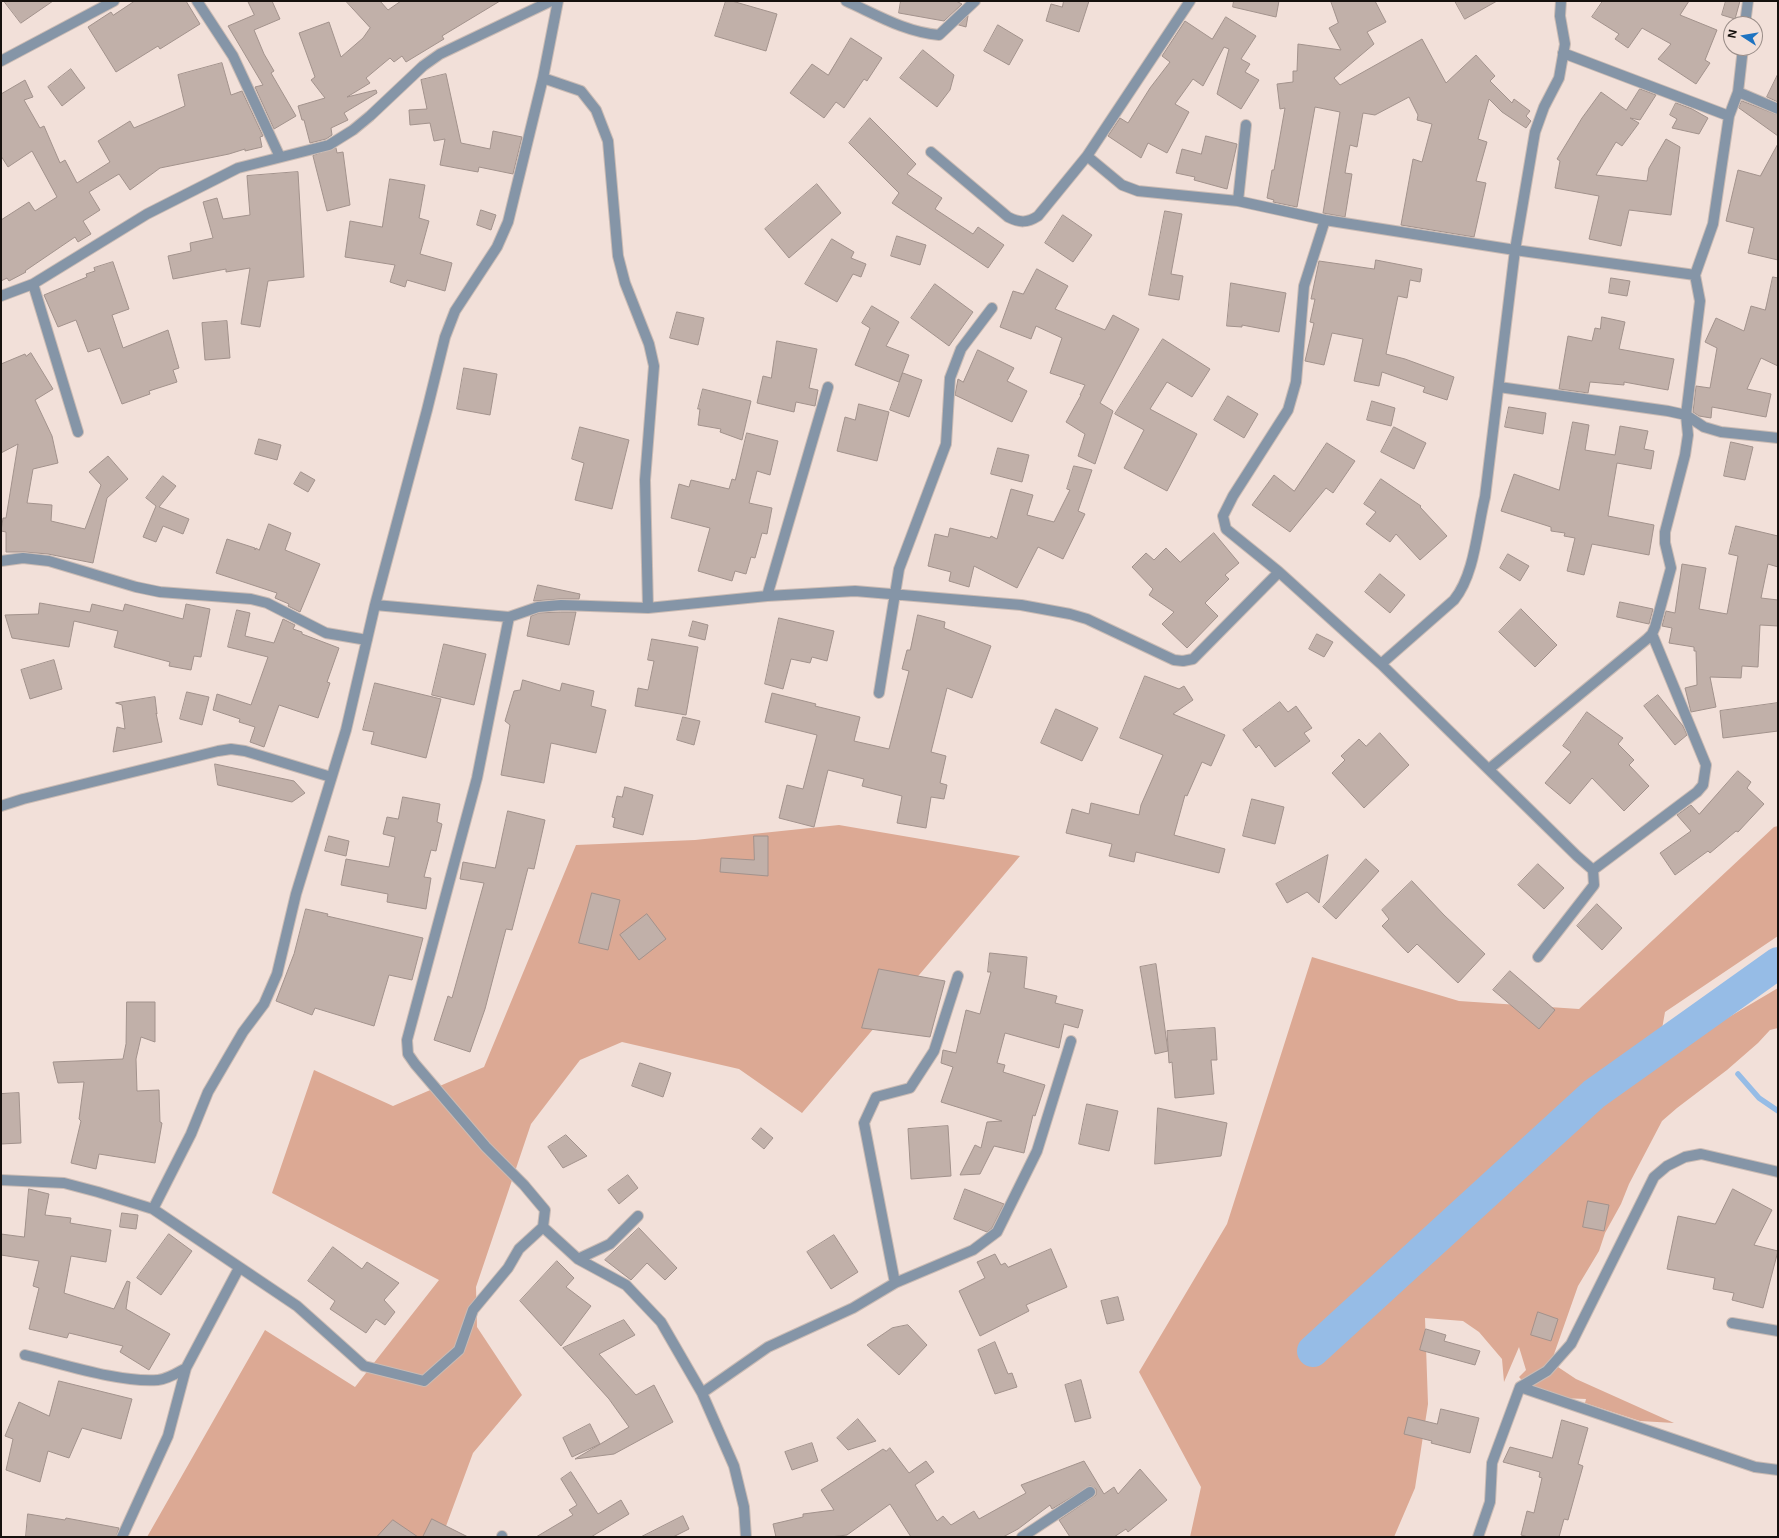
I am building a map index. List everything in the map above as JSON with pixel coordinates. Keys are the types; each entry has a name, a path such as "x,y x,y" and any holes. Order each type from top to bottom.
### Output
{"street":[{"path":"1,62 114,1"},
{"path":"197,1 233,56 280,157"},
{"path":"1,296 33,284 147,214 238,168 329,145 370,116 423,66 440,54 551,1"},
{"path":"153,1209 191,1134 208,1092 244,1032 264,1004 277,974 296,894 346,730 375,606 428,410 445,337 456,311 498,247 508,222 543,78 558,1"},
{"path":"846,1 905,29 922,34 939,35 975,1"},
{"path":"931,152 1008,217 1017,222 1028,222 1038,216 1087,156 1190,1"},
{"path":"1381,664 1454,600 1460,593 1471,567 1479,520 1485,497 1515,250 1535,132 1544,108 1559,78 1565,44 1560,16 1561,1"},
{"path":"1746,16 1748,1"},
{"path":"1563,54 1729,116"},
{"path":"1489,769 1652,634 1671,568 1665,543 1665,532 1685,455 1688,435 1686,415 1700,301 1695,275 1713,224 1729,116 1738,92 1742,56"},
{"path":"543,78 580,91 596,110 608,141 618,256 625,283 649,344 654,366 645,480 648,608"},
{"path":"1738,92 1778,109"},
{"path":"1238,202 1246,125"},
{"path":"1087,156 1122,185 1138,190 1238,202 1325,220 1515,250 1695,275"},
{"path":"1325,220 1304,286 1296,382 1288,410 1233,496 1223,516 1226,529 1279,572 1381,664 1593,870 1594,885 1538,957"},
{"path":"33,284 78,432"},
{"path":"878,693 899,569 946,444 950,378 961,349 992,308"},
{"path":"767,596 828,387"},
{"path":"1499,387 1668,411 1686,415 1704,427 1721,432 1778,438"},
{"path":"1,561 23,558 49,561 136,587 160,592 251,599 267,603 326,632 367,640"},
{"path":"375,606 509,616 538,607 561,605 648,608 767,596 855,591 1021,605 1070,614 1087,619 1174,660 1183,661 1193,659 1279,572"},
{"path":"1,1180 64,1184 98,1192 153,1209 297,1306 364,1366 424,1381 459,1350 473,1310 508,1268 519,1249 543,1227 545,1210 524,1185 486,1147 415,1064 408,1054 407,1040 477,778 509,616"},
{"path":"1593,870 1691,797 1703,786 1706,765 1652,634"},
{"path":"1,806 23,799 231,749 245,751 331,777"},
{"path":"895,1284 864,1123 876,1097 910,1088 934,1051 958,976"},
{"path":"702,1393 768,1347 853,1308 895,1284 973,1250 997,1232 1038,1151 1071,1041"},
{"path":"1478,1537 1490,1502 1492,1463 1520,1387 1547,1371 1571,1344 1654,1177 1667,1166 1685,1157 1701,1154 1778,1172"},
{"path":"578,1259 610,1244 638,1216"},
{"path":"543,1227 578,1259 626,1285 661,1322 702,1393 734,1466 744,1507 746,1537"},
{"path":"122,1537 168,1436 186,1368 239,1268"},
{"path":"1732,1323 1778,1331"},
{"path":"25,1355 119,1377 142,1380 159,1380 175,1375 186,1368"},
{"path":"1520,1387 1755,1467 1778,1470"},
{"path":"1022,1537 1090,1492"}],"shaded area":[{"path":"839,825 1020,856 802,1113 739,1069 622,1042 580,1060 531,1124 476,1287 477,1327 522,1395 473,1453 442,1537 147,1537 265,1330 355,1387 439,1280 272,1193 314,1070 393,1106 484,1067 576,845 695,840"},
{"path":"1778,826 1778,936 1665,1012 1662,1029 1678,1032 1729,1017 1778,988 1778,1028 1770,1030 1758,1043 1727,1070 1662,1121 1605,1233 1599,1251 1578,1286 1553,1357 1555,1365 1576,1379 1674,1423 1640,1421 1585,1403 1586,1399 1537,1397 1519,1377 1526,1370 1519,1347 1504,1382 1502,1359 1479,1332 1463,1321 1425,1318 1428,1404 1415,1488 1394,1537 1190,1537 1201,1487 1139,1372 1227,1224 1312,957 1459,1001 1579,1009 1774,827"}],"building":[{"path":"4,1 53,1 21,23"},
{"path":"135,1 186,1 200,24 160,49 158,46 116,72 88,27 111,12 113,15"},
{"path":"248,1 272,1 280,19 254,30 264,54 274,71 271,73 296,116 274,129 255,87 263,85 228,26 254,15"},
{"path":"346,1 380,1 388,10 401,1 500,1 442,36 444,39 406,62 402,56 394,62 390,58 366,78 370,83 347,97 376,90 377,93 344,113 348,120 331,128 332,135 326,139 310,143 304,120 302,120 298,106 325,98 311,80 315,77 299,33 329,22 341,57 363,38 370,28"},
{"path":"726,1 732,1 777,14 766,51 715,36"},
{"path":"901,1 956,1 962,4 944,21 899,13"},
{"path":"1064,1 1089,1 1079,32 1046,21 1051,4 1062,7"},
{"path":"1234,1 1279,1 1276,17 1233,7"},
{"path":"1331,1 1375,1 1386,22 1367,32 1374,44 1334,78 1340,85 1422,39 1446,83 1476,55 1495,76 1490,81 1512,103 1514,99 1530,111 1526,116 1531,121 1526,128 1502,112 1489,99 1478,139 1487,142 1476,181 1486,183 1474,237 1401,225 1413,159 1422,162 1432,124 1417,120 1418,115 1409,97 1375,115 1363,113 1357,147 1350,145 1345,173 1352,174 1345,217 1323,213 1340,112 1315,107 1297,207 1273,202 1274,200 1267,198 1272,170 1274,170 1285,108 1280,109 1277,84 1293,82 1293,71 1297,71 1298,44 1341,50 1329,28 1338,23"},
{"path":"1455,1 1497,1 1465,19"},
{"path":"1603,1 1689,1 1680,15 1717,30 1705,60 1710,63 1696,84 1658,59 1671,44 1642,28 1628,48 1615,39 1619,34 1592,17"},
{"path":"1726,1 1740,1 1736,16 1722,15"},
{"path":"968,16 966,27 959,25"},
{"path":"1226,17 1256,36 1241,59 1250,64 1245,72 1259,80 1241,109 1217,94 1229,49 1224,47 1203,86 1193,79 1175,104 1189,112 1167,153 1148,143 1141,158 1108,136 1120,118 1128,123 1150,88 1170,62 1162,56 1185,21 1212,39"},
{"path":"998,25 1023,40 1009,65 984,51"},
{"path":"851,38 882,58 867,81 864,79 844,108 836,102 824,118 790,93 812,64 828,75"},
{"path":"923,50 954,75 950,90 937,107 900,78"},
{"path":"222,63 231,95 242,91 263,136 260,137 262,147 245,151 245,149 229,154 160,168 130,190 119,174 89,192 100,210 83,221 91,234 78,242 75,237 25,271 26,272 9,281 7,278 1,281 1,220 29,202 35,211 57,197 32,151 8,167 1,156 1,94 25,80 33,97 24,100 40,128 44,126 60,163 65,160 77,183 110,162 98,141 130,121 134,128 185,106 178,75"},
{"path":"71,69 85,88 62,106 48,87"},
{"path":"446,74 461,143 490,149 493,131 522,137 513,174 479,167 478,172 440,165 445,139 434,141 430,123 410,125 409,110 427,109 421,80"},
{"path":"1778,74 1778,102 1767,97"},
{"path":"1640,89 1656,95 1640,120 1630,118 1639,123 1622,146 1616,142 1596,175 1647,181 1649,168 1666,139 1680,147 1671,215 1629,210 1621,246 1589,239 1599,196 1555,188 1560,161 1557,159 1582,118 1601,92 1626,110"},
{"path":"1742,101 1778,115 1778,136 1739,108"},
{"path":"1676,103 1692,109 1708,118 1699,134 1672,128 1677,119 1670,115"},
{"path":"870,118 916,164 907,174 942,198 935,209 973,234 978,227 1004,245 988,268 892,203 899,193 849,143"},
{"path":"1206,136 1237,144 1227,189 1194,180 1195,177 1176,173 1182,149 1201,154"},
{"path":"1778,144 1778,260 1748,253 1754,228 1726,221 1738,170 1760,176"},
{"path":"336,148 337,153 343,152 350,205 327,211 313,156"},
{"path":"298,172 304,277 268,281 260,327 241,324 250,268 226,272 226,269 173,279 168,256 191,251 190,243 213,238 203,202 217,198 223,219 250,215 247,176"},
{"path":"390,179 425,185 419,218 429,221 420,254 452,263 445,291 407,280 405,287 390,282 395,265 345,257 350,221 382,227"},
{"path":"817,184 841,213 789,258 765,229"},
{"path":"481,210 496,215 491,230 477,225"},
{"path":"1165,211 1182,214 1171,274 1183,276 1179,300 1149,295"},
{"path":"1063,215 1092,235 1073,262 1045,243"},
{"path":"897,236 926,245 920,265 891,256"},
{"path":"832,239 854,252 851,258 866,264 861,277 853,274 837,302 805,284"},
{"path":"1376,260 1422,269 1420,282 1410,280 1407,298 1398,296 1386,354 1405,359 1454,377 1447,400 1423,392 1425,387 1382,372 1379,386 1354,381 1363,339 1332,333 1324,365 1305,361 1314,323 1310,322 1315,299 1311,299 1319,261 1374,269"},
{"path":"113,262 129,309 112,315 123,348 168,330 179,368 173,370 177,382 149,391 150,394 122,404 100,348 88,352 76,320 58,327 44,295 87,277 86,274 95,271 94,268"},
{"path":"1037,269 1068,286 1055,309 1105,330 1113,315 1139,329 1100,403 1113,411 1095,464 1078,456 1085,434 1066,422 1085,385 1050,373 1062,338 1036,326 1031,339 1000,327 1013,291 1023,294"},
{"path":"1773,277 1778,278 1778,366 1761,358 1747,389 1771,394 1766,417 1712,407 1711,418 1699,416 1693,412 1696,386 1710,388 1717,348 1705,342 1716,318 1744,331 1751,306 1765,310"},
{"path":"1611,278 1630,281 1627,296 1609,293"},
{"path":"1231,283 1286,293 1279,332 1242,325 1242,327 1227,326"},
{"path":"935,284 973,312 949,346 911,318"},
{"path":"872,306 899,322 886,346 909,355 899,382 855,365 870,328 862,323"},
{"path":"677,312 704,318 698,345 670,338"},
{"path":"1602,317 1625,322 1619,349 1674,359 1668,390 1624,382 1624,385 1590,382 1588,393 1559,389 1568,336 1592,341 1595,328 1600,329"},
{"path":"227,321 230,358 205,360 202,323"},
{"path":"1163,339 1210,369 1192,397 1167,382 1150,409 1197,434 1167,491 1124,468 1144,430 1115,414"},
{"path":"777,341 817,349 809,388 818,390 815,406 796,402 794,412 757,403 763,376 771,378"},
{"path":"978,350 1014,368 1007,381 1027,391 1012,422 955,395 958,379 963,382"},
{"path":"31,353 53,389 35,400 52,436 58,463 33,469 27,503 52,505 51,521 85,529 101,485 89,472 108,456 128,479 107,498 93,563 48,554 6,552 6,532 1,531 3,518 6,518 18,444 1,453 1,364"},
{"path":"464,368 497,374 490,415 457,409"},
{"path":"903,373 922,380 909,417 890,410"},
{"path":"703,389 751,401 742,440 720,432 721,429 698,425 700,409 698,409"},
{"path":"1228,396 1258,414 1244,438 1214,420"},
{"path":"1372,401 1395,408 1391,426 1367,420"},
{"path":"859,404 889,412 877,461 837,451 845,417 855,420"},
{"path":"1509,407 1546,413 1543,434 1505,427"},
{"path":"1573,422 1589,425 1585,450 1615,455 1620,426 1648,431 1644,449 1654,451 1651,469 1617,463 1608,516 1654,525 1649,555 1592,544 1584,575 1567,571 1575,538 1564,536 1565,533 1551,531 1551,527 1501,511 1514,474 1559,490"},
{"path":"580,427 629,440 612,509 575,500 584,463 572,459"},
{"path":"1394,427 1426,443 1414,469 1381,452"},
{"path":"747,433 778,441 770,475 757,471 749,503 772,508 767,534 762,533 755,558 751,557 746,574 735,571 732,581 698,571 710,528 671,518 679,484 689,487 691,480 729,489 732,479 735,480"},
{"path":"259,439 281,445 277,460 255,454"},
{"path":"1731,442 1753,447 1745,480 1724,476"},
{"path":"1327,443 1355,461 1333,493 1326,488 1290,532 1252,505 1274,475 1294,491"},
{"path":"998,448 1029,455 1022,482 991,474"},
{"path":"1074,466 1092,470 1078,511 1085,514 1063,559 1038,547 1017,588 974,566 969,587 949,581 951,572 928,566 935,534 948,537 950,528 990,538 991,536 997,539 1011,489 1033,495 1027,515 1054,522 1070,490 1067,489"},
{"path":"301,472 315,480 308,492 294,484"},
{"path":"163,476 176,486 159,507 189,519 183,534 163,526 156,542 143,537 156,506 146,498"},
{"path":"1381,479 1421,506 1420,507 1447,536 1420,560 1396,534 1390,542 1366,524 1376,512 1364,504"},
{"path":"269,524 291,533 285,550 320,564 300,612 288,606 289,604 275,598 277,593 216,573 227,539 255,548 255,550 256,548 259,550"},
{"path":"1736,526 1778,536 1778,567 1768,564 1761,598 1778,600 1778,626 1760,625 1758,667 1742,666 1741,678 1710,677 1716,707 1691,712 1685,688 1697,685 1696,651 1694,651 1694,647 1669,643 1672,628 1662,626 1666,611 1675,613 1682,564 1706,568 1699,609 1727,614 1738,556 1729,554"},
{"path":"1214,533 1239,563 1225,575 1229,579 1205,603 1218,616 1187,648 1162,624 1174,612 1149,595 1153,589 1132,567 1146,553 1154,560 1166,548 1180,562"},
{"path":"1508,554 1529,566 1520,581 1500,568"},
{"path":"1380,574 1405,595 1390,613 1365,592"},
{"path":"538,585 580,594 579,599 534,601"},
{"path":"1620,602 1653,609 1649,624 1617,617"},
{"path":"40,603 90,612 92,604 123,611 125,604 183,619 186,604 210,609 201,657 194,656 191,670 169,666 170,662 114,647 118,631 74,621 69,647 12,638 5,615 38,614"},
{"path":"1521,609 1557,645 1535,667 1499,632"},
{"path":"237,610 250,613 245,636 274,643 283,619 295,625 293,629 302,632 302,634 339,648 327,682 330,683 318,718 279,705 264,747 250,742 255,727 239,722 240,719 213,710 217,694 251,705 268,657 228,647"},
{"path":"576,612 569,645 527,636 531,616 539,613"},
{"path":"918,615 945,622 944,628 991,646 972,698 947,688 931,752 946,756 940,783 947,785 944,799 931,797 926,828 897,823 902,796 862,786 864,779 828,770 814,827 779,818 787,785 803,789 817,735 765,722 772,693 816,704 815,706 860,717 854,741 889,749 909,671 902,669 907,650 910,650"},
{"path":"779,618 834,631 827,661 812,657 810,663 791,659 783,689 765,684"},
{"path":"693,621 708,625 705,640 689,636"},
{"path":"1317,634 1333,642 1324,657 1309,649"},
{"path":"652,639 698,647 686,715 635,706 638,688 648,690 654,661 648,660"},
{"path":"444,644 486,654 474,705 432,695"},
{"path":"54,660 62,689 30,699 21,670"},
{"path":"1145,676 1179,689 1184,686 1193,700 1173,714 1225,735 1211,766 1202,762 1187,796 1185,795 1174,835 1225,849 1219,873 1136,852 1134,862 1109,856 1112,844 1066,833 1072,809 1089,814 1091,803 1139,815 1141,805 1163,755 1120,738"},
{"path":"523,680 560,691 562,683 594,691 591,706 606,710 596,753 551,743 544,783 501,775 510,725 505,721 514,691 520,690"},
{"path":"375,683 441,699 426,758 371,744 374,732 363,730"},
{"path":"187,692 209,697 202,725 180,719"},
{"path":"1658,695 1683,726 1687,735 1675,745 1644,706"},
{"path":"155,697 157,714 156,713 162,742 113,752 117,727 125,729 122,705 116,703"},
{"path":"1280,702 1288,712 1296,706 1312,728 1304,733 1310,741 1275,767 1259,745 1256,748 1243,730"},
{"path":"1778,703 1778,731 1723,738 1720,711"},
{"path":"1056,709 1098,728 1082,761 1041,743"},
{"path":"1587,712 1623,738 1618,744 1634,760 1629,765 1649,786 1624,811 1592,778 1570,804 1545,783 1571,752 1563,746"},
{"path":"683,717 700,721 694,745 677,740"},
{"path":"1380,733 1409,765 1364,808 1332,773 1345,760 1341,756 1359,739 1366,746"},
{"path":"215,764 294,781 305,793 292,802 218,785"},
{"path":"1738,771 1751,782 1747,788 1764,804 1738,832 1736,831 1710,853 1708,851 1675,875 1660,853 1691,831 1677,815 1691,805 1699,814"},
{"path":"625,787 653,795 643,835 613,827 615,818 612,817 617,796 622,797"},
{"path":"403,797 440,804 437,822 442,824 436,851 431,850 424,877 431,878 426,909 387,902 388,894 341,885 346,859 389,867 395,837 383,834 387,817 398,819"},
{"path":"1252,799 1284,807 1275,844 1243,836"},
{"path":"508,811 545,820 534,869 528,868 512,930 506,929 485,1009 470,1052 434,1040 448,996 452,998 484,883 460,879 463,862 495,868"},
{"path":"329,836 349,841 346,856 325,851"},
{"path":"754,836 768,836 768,876 720,872 721,858 754,860"},
{"path":"1328,855 1319,903 1307,892 1287,903 1276,884"},
{"path":"1366,859 1379,871 1336,919 1323,907"},
{"path":"1538,864 1564,888 1544,909 1518,885"},
{"path":"1412,881 1444,915 1485,954 1458,983 1417,944 1408,953 1382,926 1389,919 1382,910"},
{"path":"592,893 620,900 608,950 579,943"},
{"path":"1597,904 1622,928 1602,950 1577,926"},
{"path":"306,909 328,914 327,916 423,938 412,980 389,975 374,1026 315,1008 312,1015 276,1001 294,954"},
{"path":"647,914 666,939 639,960 620,935"},
{"path":"990,953 1027,957 1024,988 1057,996 1055,1003 1083,1010 1078,1028 1064,1024 1059,1048 1005,1033 997,1063 1005,1065 1003,1072 1045,1085 1035,1116 1033,1115 1024,1153 994,1146 980,1174 960,1175 975,1145 981,1148 987,1122 1002,1121 941,1102 953,1067 941,1063 943,1050 956,1053 966,1010 980,1014 991,972 988,972"},
{"path":"1156,964 1168,1051 1155,1054 1140,967"},
{"path":"879,969 945,981 930,1037 862,1028"},
{"path":"1510,971 1555,1010 1539,1029 1493,990"},
{"path":"127,1002 155,1002 155,1042 141,1037 136,1059 137,1091 159,1090 160,1122 162,1123 155,1163 99,1154 96,1169 71,1163 81,1121 79,1119 84,1082 58,1083 53,1062 123,1059 126,1044"},
{"path":"1215,1028 1217,1060 1211,1060 1214,1094 1175,1098 1172,1062 1169,1063 1167,1031"},
{"path":"640,1063 671,1073 663,1097 632,1086"},
{"path":"19,1093 21,1143 1,1144 1,1094"},
{"path":"1087,1104 1118,1111 1109,1151 1079,1144"},
{"path":"1158,1108 1227,1123 1221,1156 1155,1164"},
{"path":"948,1126 951,1176 911,1179 908,1129"},
{"path":"761,1128 773,1138 764,1149 752,1139"},
{"path":"566,1135 587,1156 563,1168 548,1147"},
{"path":"628,1175 638,1188 619,1204 608,1190"},
{"path":"29,1189 49,1194 45,1215 71,1218 70,1223 111,1230 106,1262 71,1256 64,1293 114,1309 127,1281 130,1282 126,1309 170,1334 149,1370 120,1352 123,1346 69,1333 67,1338 29,1329 39,1288 33,1286 39,1261 1,1255 1,1234 24,1237"},
{"path":"965,1189 1004,1204 992,1228 987,1232 954,1219"},
{"path":"1733,1189 1772,1210 1754,1245 1778,1251 1763,1308 1732,1300 1734,1293 1713,1289 1715,1278 1667,1269 1678,1216 1715,1224"},
{"path":"1588,1201 1609,1205 1604,1231 1583,1227"},
{"path":"122,1213 138,1215 136,1229 120,1227"},
{"path":"639,1228 677,1268 665,1280 647,1263 631,1280 605,1260"},
{"path":"169,1234 192,1251 161,1295 137,1278"},
{"path":"834,1235 858,1272 831,1289 807,1252"},
{"path":"333,1247 362,1269 367,1262 399,1283 384,1300 395,1312 385,1325 376,1319 366,1333 330,1309 335,1301 308,1281"},
{"path":"1051,1249 1067,1287 1026,1305 1029,1311 980,1336 959,1291 985,1278 977,1262 995,1254 1001,1265 1005,1263 1008,1267"},
{"path":"557,1261 574,1278 566,1287 591,1306 561,1346 520,1301"},
{"path":"1118,1297 1124,1320 1107,1324 1101,1301"},
{"path":"1538,1312 1558,1319 1551,1341 1531,1335"},
{"path":"624,1320 635,1335 599,1354 636,1395 654,1385 673,1422 614,1454 575,1459 629,1427 609,1399 563,1348"},
{"path":"908,1325 927,1345 899,1375 867,1345 892,1328"},
{"path":"1426,1329 1446,1335 1444,1341 1480,1351 1475,1365 1420,1350"},
{"path":"995,1342 1008,1374 1012,1373 1017,1387 995,1394 978,1350"},
{"path":"1081,1380 1091,1418 1075,1422 1065,1385"},
{"path":"59,1381 132,1399 121,1439 82,1428 69,1458 48,1451 40,1482 6,1470 13,1439 5,1436 19,1402 49,1416"},
{"path":"1441,1409 1479,1418 1470,1453 1404,1434 1408,1417 1437,1424"},
{"path":"858,1419 876,1441 848,1450 837,1438"},
{"path":"1562,1420 1588,1428 1578,1464 1583,1466 1568,1520 1564,1519 1559,1537 1528,1537 1521,1535 1527,1511 1534,1513 1542,1478 1539,1477 1540,1472 1503,1462 1510,1447 1552,1458"},
{"path":"590,1424 600,1444 572,1457 563,1438"},
{"path":"812,1443 818,1461 792,1470 785,1452"},
{"path":"890,1448 909,1473 926,1461 934,1472 915,1485 937,1521 943,1516 951,1525 974,1511 979,1519 1026,1493 1021,1485 1084,1461 1104,1494 1114,1487 1118,1494 1140,1469 1167,1500 1128,1532 1126,1529 1114,1537 1070,1537 1059,1520 1096,1495 1096,1489 1090,1486 1052,1509 1050,1505 1018,1529 1003,1537 911,1537 890,1504 847,1535 830,1537 776,1537 773,1524 803,1517 803,1514 834,1510 821,1490 883,1449 886,1451"},
{"path":"571,1472 598,1514 621,1500 629,1514 591,1537 536,1537 573,1515 569,1510 577,1505 561,1479"},
{"path":"28,1514 65,1520 66,1518 119,1528 116,1537 26,1537"},
{"path":"683,1516 689,1529 673,1537 641,1537"},
{"path":"432,1519 468,1537 423,1537"},
{"path":"393,1520 418,1537 377,1537"}],"waterway":[{"path":"1313,1351 1594,1094 1778,963"},
{"path":"1738,1074 1759,1098 1778,1111"}]}
